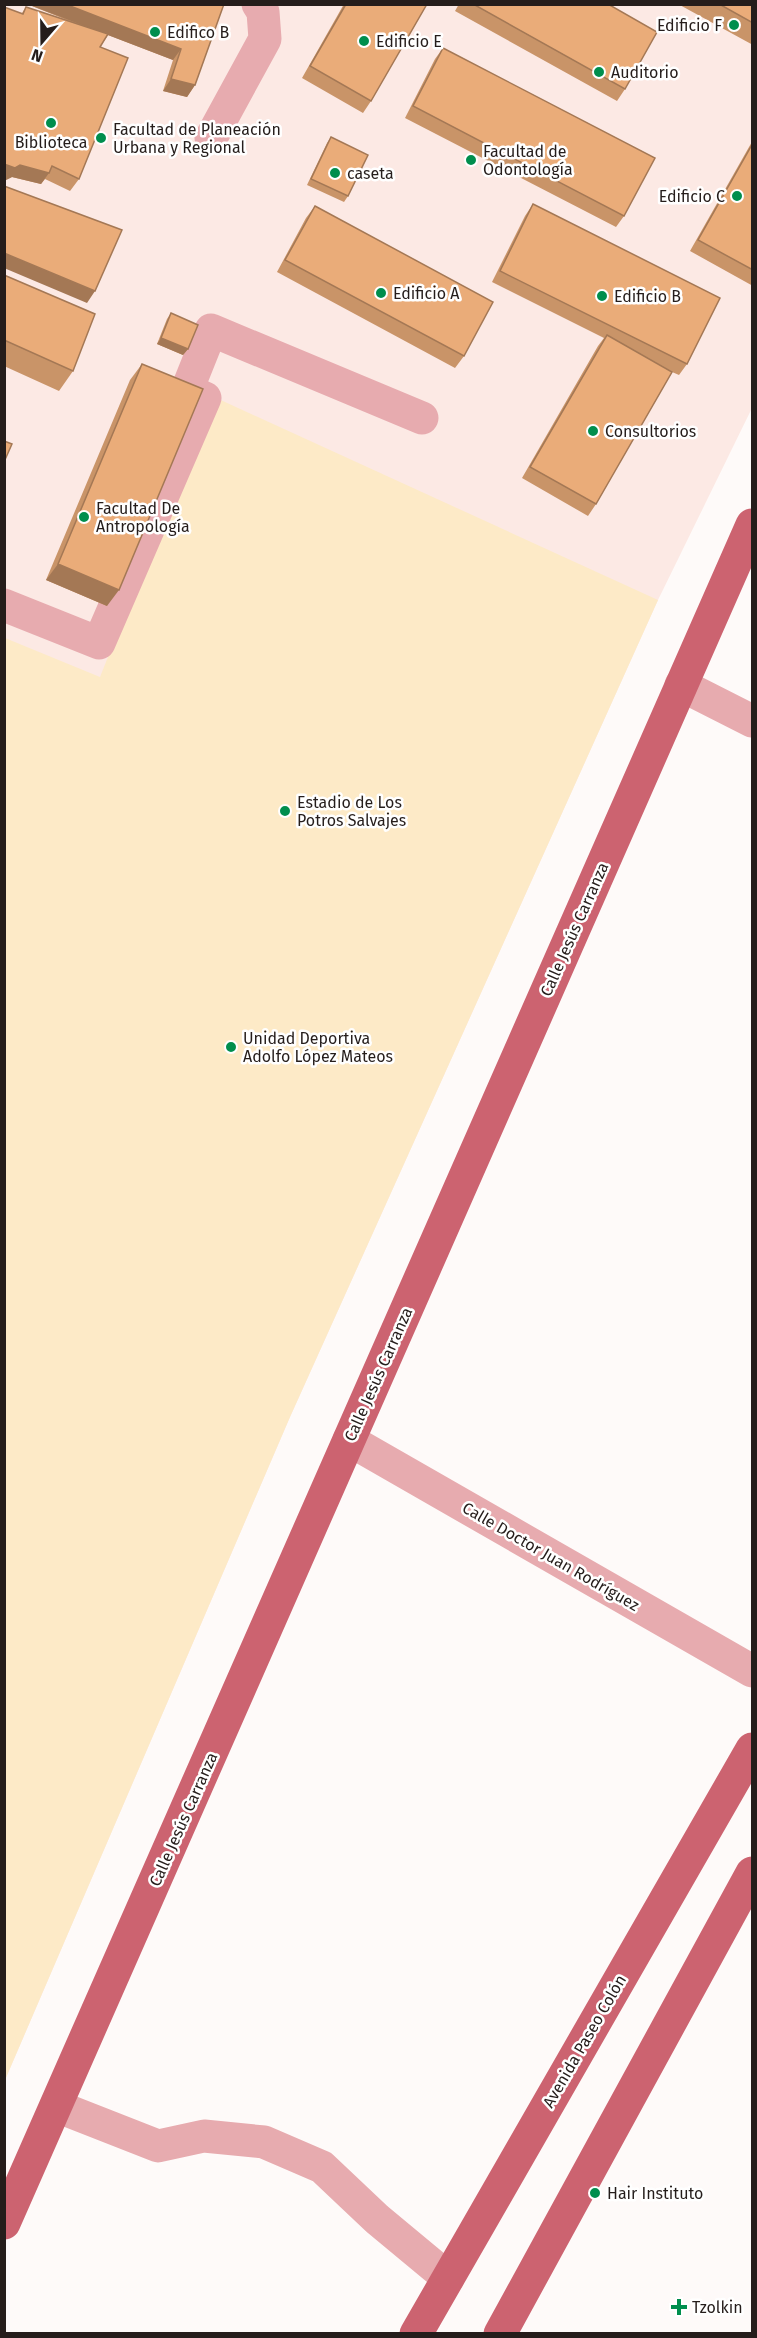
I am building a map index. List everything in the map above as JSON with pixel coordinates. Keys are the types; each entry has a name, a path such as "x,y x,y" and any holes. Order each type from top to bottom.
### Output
{"main road":[{"name":"Calle Jesús Carranza","path":"4,2223 753,525"},
{"name":"Avenida Paseo Colón","path":"416,2334 753,1749"},
{"path":"500,2334 753,1873"}],"street":[{"path":"211,138 265,39 263,12 258,4"},
{"path":"4,605 99,643 205,398 187,390 211,330 422,418"},
{"path":"681,685 753,721"},
{"name":"Calle Doctor Juan Rodríguez","path":"350,1440 753,1671"},
{"path":"56,2106 158,2146 204,2136 264,2142 322,2167 377,2219 448,2278"}],"shaded area":[{"path":"5,5 752,5 752,408 658,600 290,1417 5,2080"},
{"name":"Unidad Deportiva Adolfo López Mateos","path":"212,396 658,600 290,1417 5,2080 5,638 100,677"}],"building":[{"name":"Edifico B","path":"65,4 224,4 195,85 171,79 181,49"},
{"name":"Edificio E","path":"346,4 427,4 371,101 310,66"},
{"name":"Auditorio","path":"473,4 608,4 657,32 625,89"},
{"path":"719,4 753,4 753,23"},
{"name":"Biblioteca","path":"4,7 23,14 26,7 108,34 100,47 128,58 79,179 52,166 49,173 20,165 15,168 4,164"},
{"path":"443,48 655,158 624,216 413,106"},
{"name":"caseta","path":"331,137 368,155 348,196 311,179"},
{"name":"Edificio C","path":"753,143 753,270 698,240"},
{"path":"4,186 122,230 95,291 4,253"},
{"name":"Edificio B","path":"533,204 720,298 687,364 500,271"},
{"name":"Edificio A","path":"315,206 493,302 464,356 285,260"},
{"path":"4,275 95,314 73,371 4,340"},
{"path":"171,313 198,325 188,349 161,338"},
{"name":"Consultorios","path":"607,335 672,372 596,504 530,467"},
{"path":"142,364 203,389 119,590 58,564"},
{"path":"4,441 12,444 4,462"}],"place":[{"name":"Edificio F","path":"734,25"},
{"name":"Edifico B","path":"155,32"},
{"name":"Edificio E","path":"364,41"},
{"name":"Auditorio","path":"599,72"},
{"name":"Biblioteca","path":"51,123"},
{"name":"Facultad de Planeación Urbana y Regional","path":"101,138"},
{"name":"Facultad de Odontología","path":"471,160"},
{"name":"caseta","path":"335,173"},
{"name":"Edificio C","path":"737,196"},
{"name":"Edificio A","path":"381,293"},
{"name":"Edificio B","path":"602,296"},
{"name":"Consultorios","path":"593,431"},
{"name":"Facultad De Antropología","path":"84,517"},
{"name":"Estadio de Los Potros Salvajes","path":"285,811"},
{"name":"Unidad Deportiva Adolfo López Mateos","path":"231,1047"},
{"name":"Hair Instituto","path":"595,2193"},
{"name":"Tzolkin","path":"679,2307"}]}
